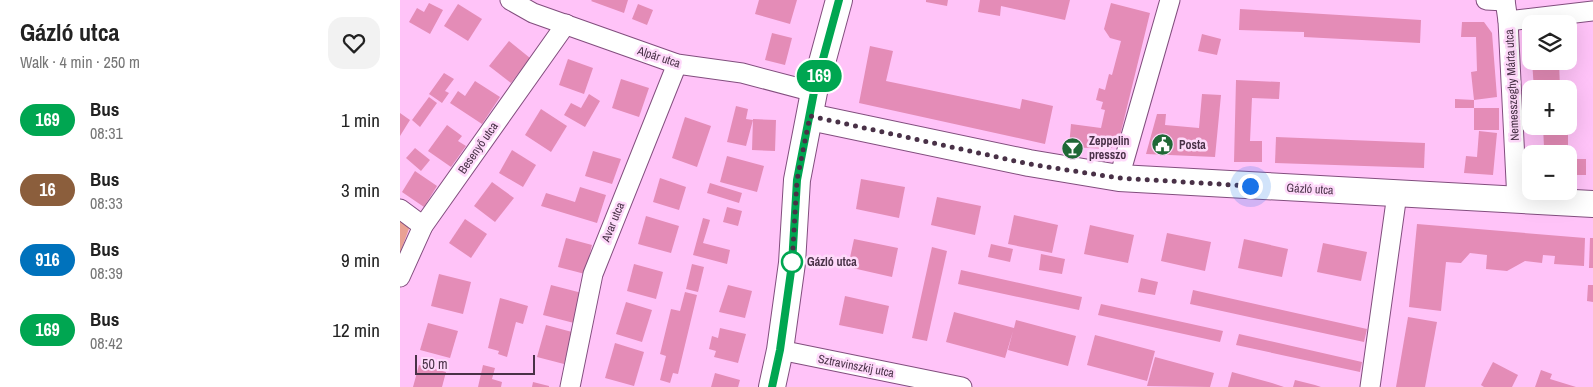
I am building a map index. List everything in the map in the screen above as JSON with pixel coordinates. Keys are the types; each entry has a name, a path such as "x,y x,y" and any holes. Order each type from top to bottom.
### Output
{"street":[{"name":"Alpár utca","path":"510,0 533,13 677,64 742,72 812,104"},
{"path":"772,387 780,350 792,264 797,180 812,104 839,0"},
{"path":"1119,178 1170,0"},
{"path":"1486,0 1505,0"},
{"name":"Nemesszeghy Márta utca","path":"1505,0 1508,21 1517,200"},
{"path":"1508,21 1593,11"},
{"name":"Besenyő utca","path":"400,277 423,226 566,24"},
{"name":"Avar utca","path":"570,387 593,274 677,64"},
{"name":"Gázló utca","path":"812,104 1029,164 1119,178 1593,204"},
{"path":"1370,387 1397,194"},
{"path":"400,209 423,226"},
{"name":"Sztravinszkij utca","path":"780,350 901,381 960,387"}],"shaded area":[{"path":"400,218 410,226 400,253"}],"building":[{"path":"592,0 628,0 624,13"},
{"path":"759,0 797,0 790,24 755,14"},
{"path":"926,0 948,0 947,6 926,2"},
{"path":"980,0 1070,0 1065,20 1001,6 1000,16 978,12"},
{"path":"429,3 443,10 430,34 409,22 417,8 424,12"},
{"path":"1111,3 1150,13 1118,144 1109,149 1069,147 1071,124 1101,128 1105,110 1101,109 1103,102 1096,100 1099,88 1105,90 1109,74 1112,75 1121,41 1110,38 1104,29"},
{"path":"458,4 482,19 468,41 444,26"},
{"path":"638,4 653,10 647,25 632,19"},
{"path":"1240,9 1421,20 1420,43 1304,37 1304,32 1239,30"},
{"path":"1462,22 1484,22 1492,33 1497,97 1474,100 1471,72 1477,71 1476,37 1461,37"},
{"path":"772,33 792,38 785,65 765,60"},
{"path":"1202,34 1221,39 1217,55 1198,51"},
{"path":"509,41 530,58 511,83 489,66"},
{"path":"870,46 893,51 886,81 1020,109 1022,99 1053,106 1045,144 859,103"},
{"path":"568,59 593,68 584,94 559,85"},
{"path":"1533,70 1559,70 1560,80 1533,80"},
{"path":"444,73 454,79 445,91 449,93 442,103 429,94"},
{"path":"621,79 649,88 639,117 612,108"},
{"path":"1236,80 1280,82 1279,99 1252,98 1250,141 1262,141 1262,162 1234,162"},
{"path":"475,81 500,97 482,124 450,103 458,91 465,96"},
{"path":"589,94 600,101 585,127 564,115 571,103 581,108"},
{"path":"1202,94 1221,95 1215,157 1146,154 1157,114 1166,114 1165,125 1199,128"},
{"path":"429,97 437,103 420,127 412,120"},
{"path":"1455,99 1474,100 1474,108 1455,108"},
{"path":"736,106 748,109 746,119 753,120 746,146 727,142"},
{"path":"1474,108 1499,108 1499,130 1474,130"},
{"path":"541,109 567,126 551,152 525,135"},
{"path":"400,113 410,120 400,136"},
{"path":"685,117 711,126 697,167 672,158"},
{"path":"753,119 776,120 775,151 752,150"},
{"path":"447,125 462,136 458,141 466,146 451,167 428,151"},
{"path":"1479,131 1497,133 1493,175 1464,173 1466,156 1477,157"},
{"path":"1543,135 1568,135 1568,145 1544,145"},
{"path":"1276,137 1425,143 1424,168 1275,163"},
{"path":"415,148 430,160 421,171 406,158"},
{"path":"512,150 536,165 523,187 499,173"},
{"path":"593,151 621,159 612,184 585,176"},
{"path":"727,156 764,166 757,192 720,182"},
{"path":"1577,159 1586,159 1586,175 1577,175"},
{"path":"415,171 437,186 424,207 402,192"},
{"path":"660,178 686,187 679,210 653,202"},
{"path":"861,179 905,187 899,218 856,209"},
{"path":"492,182 514,198 495,222 474,206"},
{"path":"710,183 742,193 739,203 707,193"},
{"path":"580,187 606,195 597,223 541,206 546,193 575,202"},
{"path":"937,197 981,206 975,235 931,225"},
{"path":"727,207 742,211 738,226 723,222"},
{"path":"1014,215 1058,225 1052,253 1008,244"},
{"path":"646,216 679,226 671,253 638,244"},
{"path":"703,218 710,220 703,243 730,250 727,264 693,255"},
{"path":"465,219 487,234 471,258 449,243"},
{"path":"1417,224 1585,238 1584,266 1554,264 1555,256 1543,255 1542,263 1525,261 1507,271 1486,269 1487,255 1470,253 1461,263 1446,262 1441,311 1409,307"},
{"path":"1090,225 1134,235 1128,263 1084,254"},
{"path":"1167,233 1211,242 1205,271 1161,261"},
{"path":"566,238 592,245 585,274 558,267"},
{"path":"1590,238 1593,238 1593,268 1589,268"},
{"path":"854,239 898,248 892,277 848,267"},
{"path":"1244,239 1288,249 1282,277 1238,268"},
{"path":"1323,243 1367,252 1361,281 1317,272"},
{"path":"991,244 1013,249 1010,262 988,257"},
{"path":"932,247 947,251 927,341 912,338"},
{"path":"1041,254 1065,259 1062,274 1039,270"},
{"path":"634,264 663,272 656,299 627,291"},
{"path":"692,264 704,267 698,292 686,289"},
{"path":"961,270 1082,297 1079,310 958,284"},
{"path":"439,274 471,282 463,314 431,306"},
{"path":"1141,278 1158,282 1155,295 1138,292"},
{"path":"551,285 582,293 574,323 543,315"},
{"path":"728,285 752,291 745,318 719,312"},
{"path":"1588,285 1593,285 1593,302 1587,301"},
{"path":"1193,290 1367,329 1364,342 1190,304"},
{"path":"685,292 697,295 678,374 673,373 670,383 660,380 666,356 660,354 671,309 680,311"},
{"path":"845,296 889,306 883,334 839,325"},
{"path":"500,298 528,306 523,324 516,322 507,357 498,354 499,351 488,348"},
{"path":"626,302 652,310 642,342 616,334"},
{"path":"1101,304 1223,331 1220,342 1098,315"},
{"path":"954,312 1014,328 1016,320 1076,336 1068,366 1008,350 1013,331 1005,358 946,342"},
{"path":"1408,317 1437,322 1425,387 1396,387"},
{"path":"428,323 458,331 450,358 420,350"},
{"path":"546,325 572,332 564,364 537,357"},
{"path":"720,328 746,334 738,363 714,357 716,351 709,349 712,336 718,338"},
{"path":"1239,334 1362,362 1360,372 1236,345"},
{"path":"1095,335 1155,351 1147,381 1087,365"},
{"path":"615,343 644,352 634,386 605,378"},
{"path":"1155,357 1214,373 1210,387 1147,386"},
{"path":"1493,362 1518,375 1512,387 1484,387 1481,385"},
{"path":"419,365 446,372 442,387 413,387"},
{"path":"483,365 495,368 492,379 502,382 501,387 478,387"},
{"path":"1541,370 1552,374 1550,379 1576,387 1535,387"},
{"path":"1232,372 1272,383 1284,387 1228,387"},
{"path":"715,373 740,380 738,387 711,387"},
{"path":"1295,380 1315,385 1321,387 1293,387"},
{"path":"533,382 549,386 549,387 532,387"}],"bus line":[{"name":"169","path":"772,387 780,350 792,264 797,180 814,92 839,0"}],"place":[{"name":"Posta","path":"1163,145"},
{"name":"Zeppelin presszo","path":"1073,148"},
{"name":"Gázló utca","path":"792,262"}],"route":[{"path":"792,262 792,264 797,180 810,116 1029,164 1119,178 1250,186"}]}
